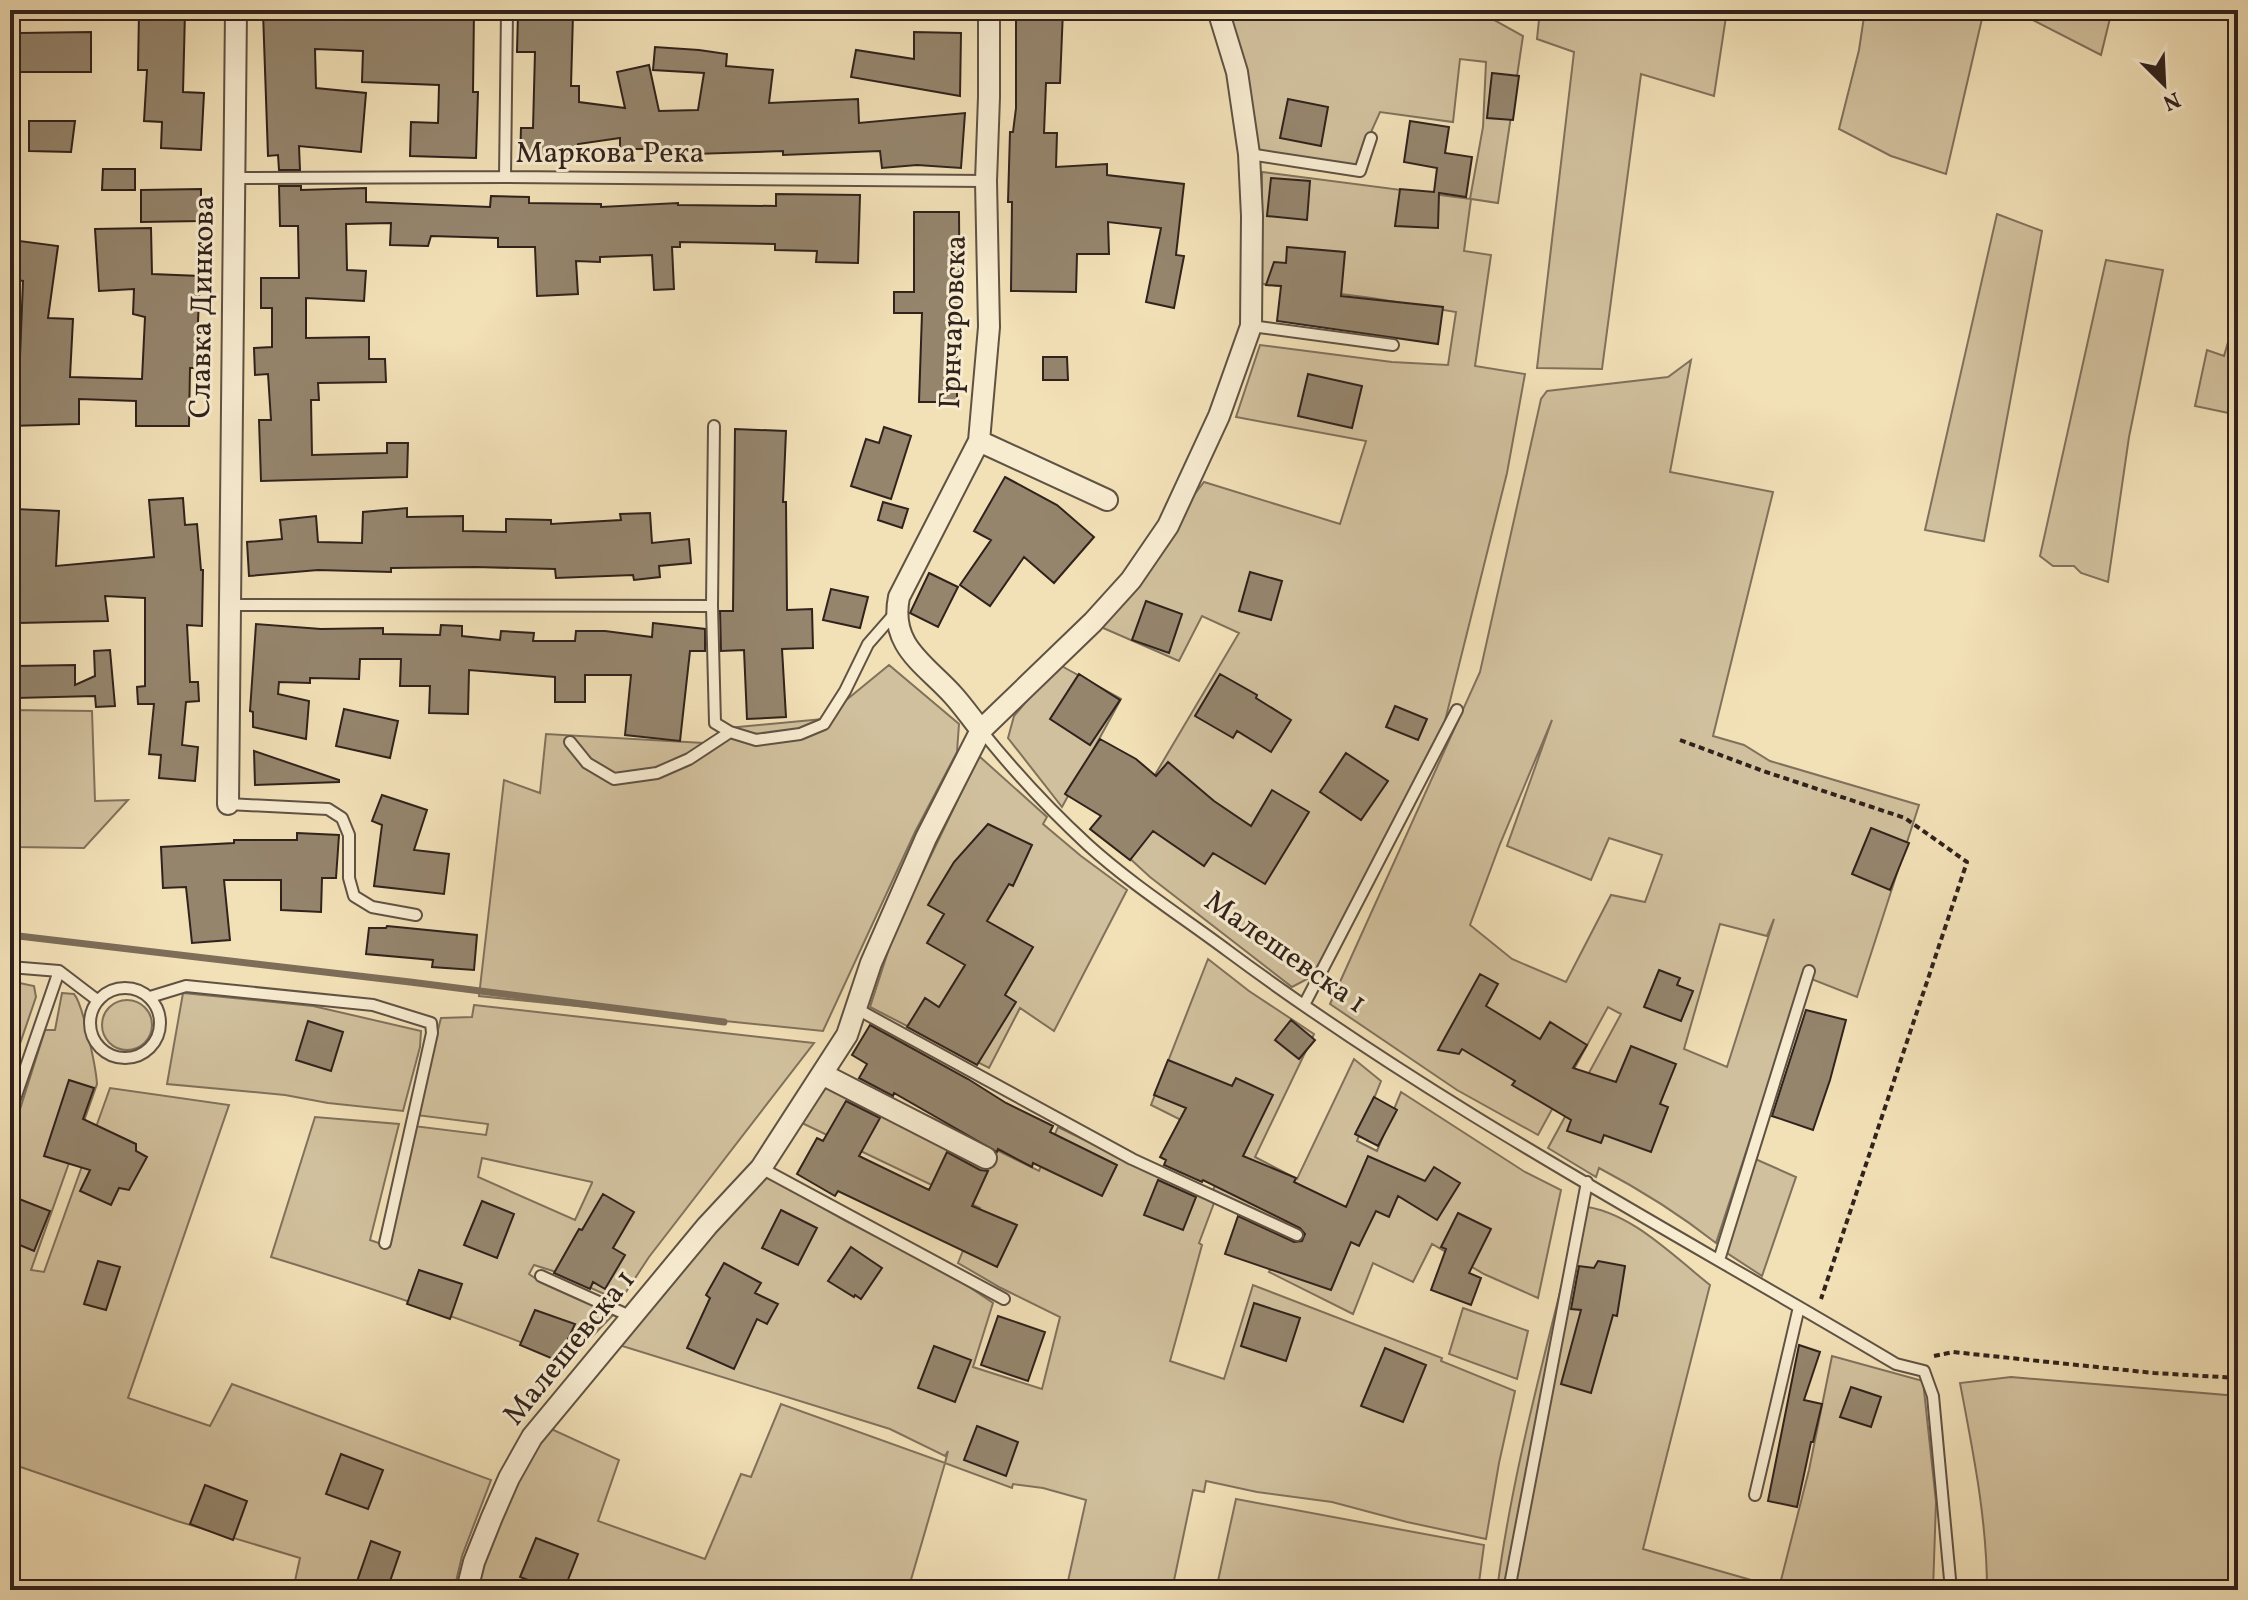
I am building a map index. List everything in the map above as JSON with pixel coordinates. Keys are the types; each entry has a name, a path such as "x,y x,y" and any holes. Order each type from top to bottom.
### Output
{"street":[{"name":"Славка Динкова","path":"228,804 236,10"},
{"name":"Грнчаровска","path":"896,612 899,597 979,441 989,327 986,181 989,10"},
{"name":"Малешевска 1","path":"467,1590 474,1562 492,1517 532,1437 707,1226 761,1168 847,1035 871,963 919,852 981,730 1093,622 1131,580 1168,526 1219,416 1251,326 1249,154 1237,72 1218,10"},
{"path":"979,441 1107,500"},
{"path":"896,612 900,634 921,667 953,695 981,730"},
{"path":"822,1074 986,1158"}],"lane":[{"path":"505,177 507,10"},
{"path":"1249,154 1360,171 1371,138"},
{"name":"Маркова Река","path":"234,178 986,181"},
{"path":"1251,326 1393,345"},
{"path":"714,426 712,606 715,723 730,732 756,740 800,734 824,724 845,691 868,644 896,612"},
{"path":"228,605 712,606"},
{"path":"1304,1005 1457,710"},
{"name":"Малешевска 1","path":"981,730 1087,844 1304,1005 1416,1080 1815,1317 1896,1364 1924,1371 1933,1396 1951,1590"},
{"path":"570,742 587,763 614,779 657,773 689,759 730,732"},
{"path":"228,804 328,809 335,813 342,818 349,835 349,878 354,896 372,907 416,915"},
{"path":"10,967 59,971 97,1000"},
{"path":"10,1113 59,971"},
{"path":"1719,1260 1809,971"},
{"path":"150,997 186,986 373,1005 431,1023 432,1033 385,1243"},
{"path":"118,988 140,991 150,997 160,1017 156,1040 139,1055 127,1058 105,1052 91,1034 89,1022 97,1000 118,988"},
{"path":"857,1009 1132,1159 1297,1235"},
{"path":"761,1168 1004,1299"},
{"path":"1509,1590 1587,1182"},
{"path":"541,1276 632,1317"},
{"path":"1755,1495 1799,1307"}],"path":[{"path":"1680,740 1905,818 1967,862 1815,1317"},
{"path":"1896,1364 1953,1352 2238,1378"}],"shaded area":[{"path":"1224,10 1495,10 1494,20 1523,36 1498,203 1471,199 1464,251 1491,255 1475,366 1525,374 1507,473 1443,729 1369,881 1311,977 1292,987 1150,877 1114,844 1239,633 1202,616 1179,661 1094,624 1204,482 1340,524 1366,441 1236,417 1260,345 1392,362 1448,365 1456,312 1256,283 1262,223 1262,172 1470,199 1483,127 1486,62 1460,59 1453,122 1380,112 1355,168 1256,156"},
{"path":"1540,10 1727,10 1714,96 1641,74 1602,369 1537,368 1574,52 1537,39"},
{"path":"1865,10 1984,10 1946,174 1891,156 1839,129 1859,50"},
{"path":"2002,10 2112,10 2101,55 2031,19"},
{"path":"1997,214 2042,231 1984,541 1925,530"},
{"path":"2106,260 2163,270 2129,437 2108,582 2081,573 2074,566 2053,566 2040,556"},
{"path":"2238,308 2238,415 2195,406 2207,350 2224,356"},
{"path":"1691,360 1670,472 1773,492 1713,736 1744,745 1770,761 1919,805 1857,997 1804,976 1716,1243 1630,1185 1599,1168 1596,1177 1548,1148 1621,1014 1608,1007 1538,1135 1457,1090 1330,1004 1480,672 1541,399 1547,391 1668,377","holes":["1552,720 1507,846 1591,880 1609,838 1662,855 1645,902 1611,895 1566,982 1512,959 1470,925","1774,919 1727,1067 1684,1049 1720,924 1767,936"]},
{"path":"1058,664 1121,699 1062,807 1008,738 1014,716"},
{"path":"889,665 959,724 957,752 915,832 823,1031 479,996 504,780 540,793 546,734 704,743 728,728 823,719"},
{"path":"10,710 92,711 95,801 128,800 84,848 16,847"},
{"path":"979,756 1047,817 1043,824 1127,890 1054,1031 1020,1008 989,1068 870,1007 895,930"},
{"path":"1208,959 1249,991 1314,1034 1255,1157 1297,1179 1354,1059 1381,1081 1357,1141 1377,1151 1401,1092 1525,1172 1561,1190 1538,1298 1484,1274 1432,1244 1413,1282 1373,1263 1353,1314 1269,1272 1291,1226 1213,1190 1233,1146 1151,1105"},
{"path":"10,981 34,986 36,997 11,1070 19,1073 10,1098"},
{"path":"62,993 74,994 78,1000 97,1084 31,1270 44,1272 110,1088 229,1105 128,1398 210,1426 232,1384 491,1480 462,1556 454,1590 293,1590 300,1558 177,1521 15,1465 10,1477 10,1141 45,1030 55,1030"},
{"path":"183,993 313,1006 421,1031 420,1047 403,1111 285,1095 167,1084"},
{"path":"127,1000 144,1008 152,1025 144,1042 127,1050 110,1042 102,1025 110,1008"},
{"path":"474,1005 814,1043 649,1257 620,1301 534,1265 529,1274 541,1282 614,1314 568,1361 421,1306 271,1257 315,1117 399,1124 370,1240 390,1247 414,1126 486,1135 488,1124 416,1115 441,1018 472,1017","holes":["482,1158 592,1182 575,1220 478,1177"]},
{"path":"830,1081 912,1120 918,1111 1039,1171 1058,1127 1214,1203 1199,1243 1202,1245 1170,1361 1224,1379 1253,1285 1442,1358 1441,1361 1515,1391 1486,1539 1332,1502 1257,1492 1206,1481 1204,1492 1193,1490 1172,1590 1066,1590 1086,1500 1043,1488 1013,1484 1012,1488 945,1463 948,1451 945,1456 890,1429 619,1345 762,1173 953,1276 993,1303 973,1367 1042,1389 1060,1317 958,1263 980,1208 802,1123"},
{"path":"1753,1158 1796,1177 1762,1276 1727,1253"},
{"path":"1581,1206 1616,1216 1633,1225 1710,1285 1643,1549 1779,1588 1809,1470 1832,1356 1923,1381 1936,1502 1933,1590 1497,1590 1523,1445"},
{"path":"1463,1308 1528,1331 1517,1379 1449,1354"},
{"path":"2011,1377 2238,1396 2238,1590 1987,1590 1982,1511 1960,1383"},
{"path":"781,1404 945,1463 908,1590 475,1590 511,1489 547,1427 619,1460 598,1521 705,1559 741,1474 751,1477"},
{"path":"1236,1499 1484,1545 1478,1590 1216,1590"}],"building":[{"path":"474,10 473,92 478,92 476,158 410,156 411,122 438,123 439,85 362,82 363,51 315,49 316,88 366,93 361,152 299,146 300,170 279,170 278,155 268,156 263,12"},
{"path":"1016,10 1063,10 1060,83 1046,83 1044,133 1057,133 1056,167 1107,164 1107,175 1184,184 1176,255 1184,256 1174,308 1146,302 1161,228 1108,222 1109,254 1077,254 1076,292 1011,291 1012,202 1008,202 1010,132 1013,132 1016,108"},
{"path":"139,12 185,12 183,92 204,93 201,150 161,148 162,122 144,121 147,70 138,70"},
{"path":"518,13 573,14 571,86 579,86 579,102 625,108 617,72 649,65 659,111 698,110 704,73 653,70 655,47 727,54 726,66 773,70 769,103 858,99 859,123 965,113 961,168 917,165 882,168 880,151 783,155 783,151 694,154 694,149 620,149 620,138 578,144 577,162 520,160 521,128 533,128 535,52 517,52"},
{"path":"91,32 91,72 19,72 20,33"},
{"path":"914,32 961,33 960,96 851,77 856,50 914,59"},
{"path":"1492,73 1519,76 1513,120 1487,118"},
{"path":"1288,99 1328,107 1321,146 1280,138"},
{"path":"29,121 75,121 71,152 29,151"},
{"path":"1410,121 1449,127 1445,153 1472,157 1466,197 1439,193 1438,228 1395,226 1400,189 1434,192 1437,168 1404,162"},
{"path":"103,169 135,169 135,190 102,190"},
{"path":"1271,178 1310,181 1307,220 1267,216"},
{"path":"279,186 301,186 301,190 366,188 366,202 490,207 491,196 529,197 529,203 601,204 601,207 678,203 776,206 776,194 860,195 858,263 816,262 817,251 775,250 775,244 680,242 680,247 672,247 674,289 654,290 652,255 600,257 600,262 576,261 578,294 537,296 535,247 498,247 498,238 431,236 428,246 390,245 391,223 346,224 347,270 366,271 364,301 306,298 306,338 369,337 369,359 385,359 386,382 318,383 319,400 311,400 312,455 387,453 387,443 408,443 407,477 261,481 259,420 271,420 268,374 255,375 254,348 272,347 272,308 261,308 261,278 299,278 298,226 280,226"},
{"path":"201,189 201,221 141,222 141,190"},
{"path":"914,212 959,212 957,402 919,402 922,313 894,313 894,292 914,292"},
{"path":"151,228 152,274 200,276 196,368 190,368 189,426 136,426 136,401 79,399 79,424 10,426 10,382 19,382 23,281 15,280 20,241 58,246 48,318 73,319 70,377 142,379 145,317 133,314 134,289 99,291 95,229"},
{"path":"1287,247 1345,252 1341,296 1443,307 1438,344 1277,321 1281,286 1266,285 1274,262 1286,263"},
{"path":"1043,357 1067,357 1068,380 1043,380"},
{"path":"1308,374 1362,386 1352,428 1298,416"},
{"path":"884,427 911,436 891,499 851,486 866,439 879,443"},
{"path":"735,429 786,431 783,502 786,502 787,610 812,609 813,648 782,649 786,717 747,719 744,650 721,651 720,611 733,611"},
{"path":"1005,477 1057,505 1094,537 1054,583 1024,557 990,606 960,585 991,540 974,531"},
{"path":"183,498 185,525 197,524 203,570 202,626 187,625 190,682 198,682 199,701 186,702 182,745 198,747 195,781 159,778 161,755 149,754 154,704 138,704 137,687 145,686 145,598 105,596 108,621 18,623 14,544 16,509 59,511 56,566 154,557 149,500"},
{"path":"883,502 908,509 902,528 878,520"},
{"path":"407,508 407,517 463,516 463,531 506,532 506,519 551,520 551,524 621,520 620,514 650,513 652,543 689,539 691,563 659,566 660,577 634,580 633,575 556,578 555,569 475,567 391,568 391,572 318,570 249,576 247,542 282,539 280,520 316,516 318,542 362,543 363,512"},
{"path":"1250,572 1282,581 1271,620 1239,611"},
{"path":"929,573 958,587 938,627 910,613"},
{"path":"831,589 868,597 860,628 823,620"},
{"path":"1146,601 1182,614 1169,653 1132,640"},
{"path":"653,623 705,629 705,651 690,651 680,741 625,735 631,675 585,675 585,702 555,702 555,677 469,670 468,714 429,713 430,686 400,686 401,659 360,659 359,679 310,678 310,683 279,682 278,694 309,701 306,739 253,727 253,712 250,711 256,624 321,629 383,628 383,634 440,635 441,625 462,626 462,636 500,640 501,631 534,633 533,641 575,641 576,631 652,637"},
{"path":"110,650 115,706 96,707 95,696 16,698 15,666 75,665 75,685 95,676 94,651"},
{"path":"1079,674 1120,700 1090,745 1050,719"},
{"path":"1220,674 1257,695 1256,698 1291,720 1271,752 1237,731 1233,738 1195,716"},
{"path":"1395,706 1427,719 1418,740 1386,727"},
{"path":"344,709 398,721 390,758 336,746"},
{"path":"1100,739 1136,759 1156,776 1168,762 1214,801 1251,826 1272,790 1309,812 1265,884 1213,853 1204,866 1153,831 1130,860 1090,829 1101,816 1065,794"},
{"path":"254,751 339,780 339,782 255,785"},
{"path":"1346,753 1388,781 1361,820 1320,792"},
{"path":"382,795 427,810 414,850 449,854 444,894 374,886 382,825 372,821"},
{"path":"988,824 1032,845 1013,886 1009,884 987,921 1033,947 1005,995 1016,1002 977,1065 907,1027 925,998 939,1007 965,965 927,943 944,914 928,905 954,862"},
{"path":"1871,828 1909,843 1890,890 1852,874"},
{"path":"297,833 339,835 336,878 322,878 321,912 281,910 281,880 224,880 230,940 192,943 186,887 163,888 161,847 234,843 234,840 297,840"},
{"path":"387,926 477,935 474,970 432,967 433,960 366,954 369,928"},
{"path":"1659,970 1680,978 1677,985 1693,991 1681,1021 1644,1007"},
{"path":"1480,974 1498,984 1486,1006 1540,1039 1550,1022 1587,1045 1573,1068 1616,1082 1631,1046 1676,1064 1660,1104 1668,1107 1651,1152 1604,1135 1601,1143 1567,1131 1571,1120 1512,1085 1515,1081 1462,1049 1459,1054 1438,1050"},
{"path":"1806,1010 1846,1020 1813,1130 1772,1116"},
{"path":"1291,1020 1315,1040 1299,1059 1275,1040"},
{"path":"308,1021 343,1032 331,1071 296,1060"},
{"path":"870,1025 1006,1103 1053,1126 1050,1132 1117,1165 1102,1196 1033,1163 1032,1167 998,1149 997,1152 894,1093 893,1096 859,1078 867,1064 852,1055"},
{"path":"1168,1060 1232,1086 1236,1078 1273,1095 1243,1156 1296,1178 1294,1182 1346,1207 1368,1156 1425,1181 1434,1167 1460,1183 1437,1220 1398,1196 1389,1217 1376,1211 1359,1246 1351,1242 1331,1290 1225,1254 1238,1216 1294,1242 1302,1241 1305,1234 1300,1228 1203,1180 1164,1165 1166,1160 1160,1157 1186,1108 1154,1095"},
{"path":"69,1080 94,1088 83,1119 136,1144 136,1151 147,1157 129,1190 119,1188 111,1205 80,1191 90,1170 44,1156"},
{"path":"1374,1097 1397,1110 1378,1146 1355,1134"},
{"path":"846,1101 880,1118 859,1156 929,1190 947,1152 980,1170 988,1171 972,1206 1017,1225 997,1267 838,1191 835,1196 797,1174 817,1138 823,1141"},
{"path":"1158,1180 1196,1197 1183,1230 1144,1215"},
{"path":"603,1194 634,1212 613,1248 625,1255 605,1289 593,1282 590,1289 554,1273"},
{"path":"14,1197 50,1211 34,1251 10,1241 10,1207"},
{"path":"482,1201 514,1214 497,1258 464,1245"},
{"path":"781,1210 817,1228 798,1265 762,1248"},
{"path":"1458,1213 1491,1229 1469,1273 1481,1278 1471,1305 1431,1290 1446,1249 1441,1247"},
{"path":"851,1247 882,1268 861,1299 828,1281"},
{"path":"98,1261 120,1267 106,1310 84,1304"},
{"path":"1598,1261 1625,1266 1617,1316 1613,1315 1591,1393 1561,1384 1581,1310 1571,1309 1579,1266 1594,1268"},
{"path":"724,1263 761,1283 755,1293 778,1304 767,1324 757,1319 734,1369 687,1348 710,1298 706,1295"},
{"path":"419,1270 462,1284 450,1319 407,1304"},
{"path":"1254,1303 1300,1318 1286,1361 1241,1346"},
{"path":"535,1310 575,1324 558,1361 520,1345"},
{"path":"998,1316 1045,1332 1028,1381 981,1365"},
{"path":"1799,1345 1820,1352 1804,1400 1822,1404 1797,1507 1768,1501"},
{"path":"934,1346 971,1360 955,1402 918,1388"},
{"path":"1385,1348 1426,1365 1403,1422 1361,1406"},
{"path":"1851,1387 1881,1397 1871,1427 1840,1417"},
{"path":"977,1426 1018,1442 1006,1476 964,1460"},
{"path":"341,1454 383,1470 368,1509 326,1494"},
{"path":"205,1485 247,1501 233,1540 190,1524"},
{"path":"536,1538 578,1554 564,1590 555,1590 520,1577"},
{"path":"371,1541 400,1552 387,1590 354,1590"}],"waterway":[{"path":"10,935 724,1022"}]}
